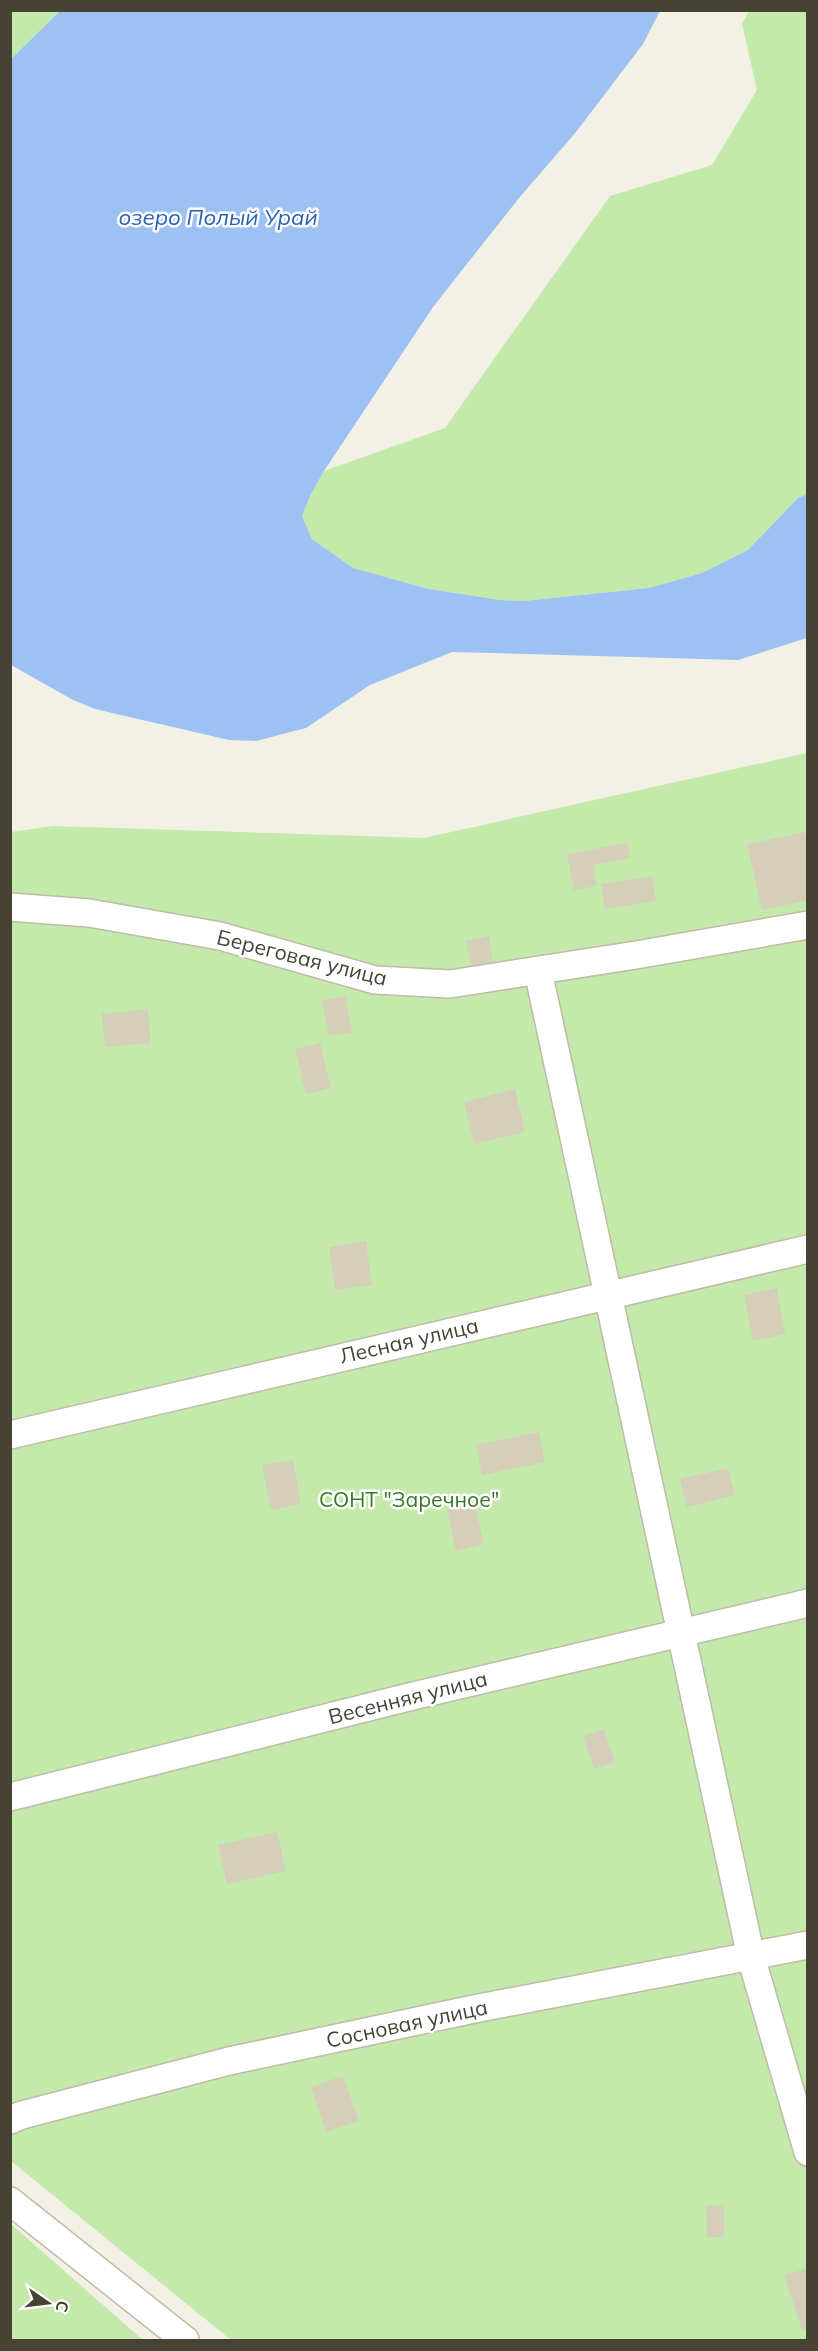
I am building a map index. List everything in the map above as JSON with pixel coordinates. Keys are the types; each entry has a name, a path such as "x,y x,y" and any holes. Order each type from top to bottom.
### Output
{"street":[{"name":"Береговая улица","path":"10,907 89,913 220,936 375,980 450,984 807,925"},
{"path":"538,970 751,1957 807,2152"},
{"name":"Лесная улица","path":"10,1435 807,1248"},
{"name":"Весенняя улица","path":"10,1797 413,1696 807,1603"},
{"name":"Сосновая улица","path":"10,2120 229,2061 474,2009 807,1945"},
{"path":"10,2201 185,2340"}],"green space":[{"path":"11,11 60,11 11,59"},
{"path":"749,11 807,11 807,494 798,498 748,550 702,573 649,588 524,601 500,600 429,589 353,568 312,539 302,516 324,471 445,428 610,196 712,165 757,90 742,24"},
{"name":"СОНТ \"Заречное\"","path":"807,753 807,2340 231,2340 11,2161 11,832 53,826 424,838"},
{"path":"11,2224 143,2340 11,2340"}],"water":[{"name":"озеро Полый Урай","path":"60,11 660,11 643,44 576,132 519,198 433,307 324,471 302,516 312,539 353,568 429,589 500,600 524,601 649,588 702,573 748,550 798,498 807,494 807,638 738,660 452,652 370,685 306,728 256,741 229,740 95,709 73,700 11,665 11,59"}],"building":[{"path":"805,832 808,845 808,900 762,910 747,844"},
{"path":"627,843 630,858 593,865 597,886 574,890 567,854"},
{"path":"652,876 656,901 605,909 601,884"},
{"path":"489,936 493,962 471,966 466,941"},
{"path":"345,996 352,1032 329,1036 322,1000"},
{"path":"148,1009 151,1043 105,1047 102,1014"},
{"path":"320,1043 331,1088 306,1094 295,1049"},
{"path":"515,1089 525,1132 474,1144 464,1102"},
{"path":"366,1241 372,1285 335,1290 329,1247"},
{"path":"777,1288 785,1334 753,1341 744,1295"},
{"path":"539,1432 545,1462 482,1475 476,1445"},
{"path":"293,1460 301,1504 271,1510 262,1465"},
{"path":"728,1468 735,1495 687,1507 680,1479"},
{"path":"474,1503 484,1544 456,1551 447,1510"},
{"path":"604,1729 615,1762 594,1769 583,1736"},
{"path":"277,1832 286,1871 227,1884 218,1845"},
{"path":"343,2076 359,2121 326,2132 311,2087"},
{"path":"724,2205 724,2237 707,2237 706,2206"},
{"path":"808,2268 808,2329 802,2330 784,2275"}]}
